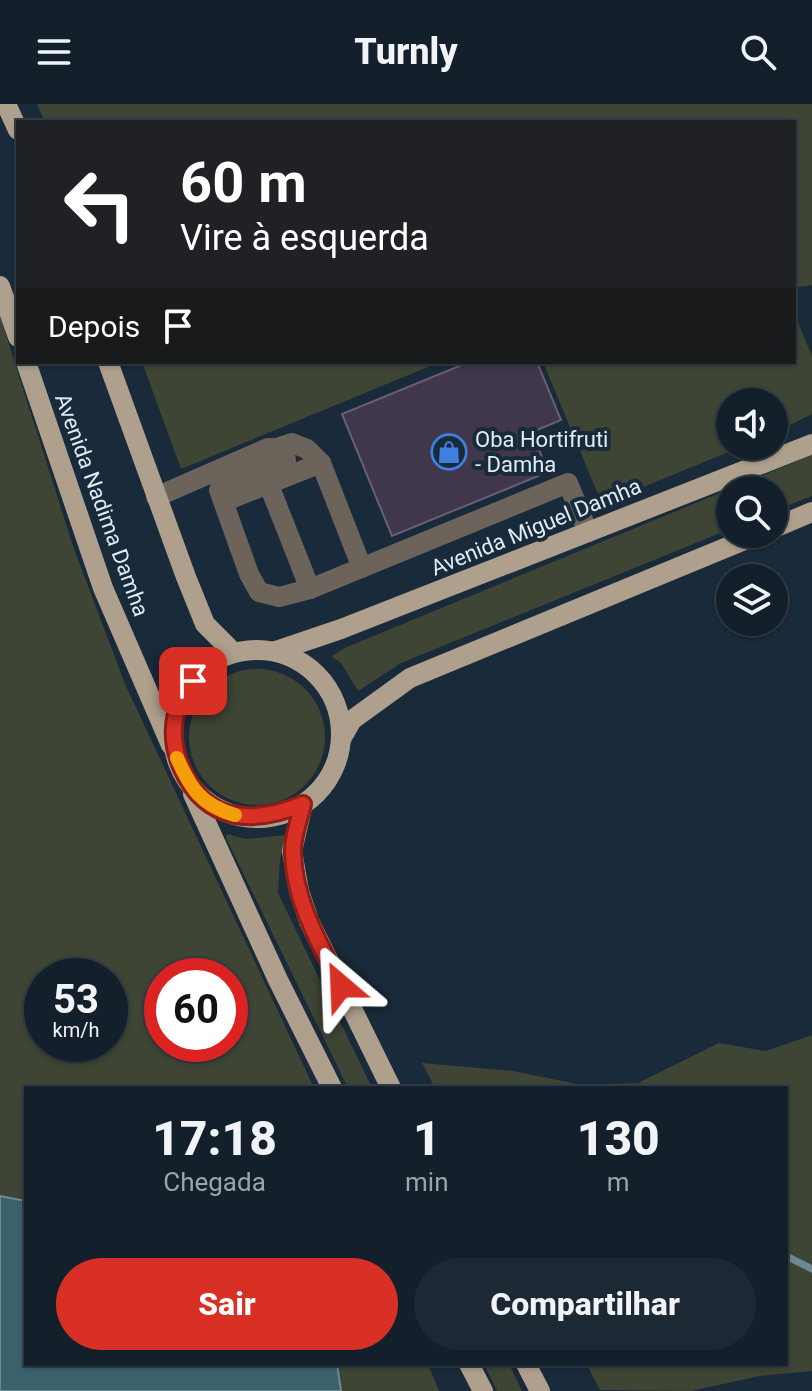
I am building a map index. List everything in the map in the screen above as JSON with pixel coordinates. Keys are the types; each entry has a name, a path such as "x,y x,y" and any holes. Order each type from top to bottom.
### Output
{"main road":[{"path":"6,104 16,126"},
{"path":"0,286 16,331"},
{"name":"Avenida Nadima Damha","path":"27,364 103,588 174,752"},
{"path":"109,364 205,624 233,652"},
{"name":"Avenida Miguel Damha","path":"276,651 341,629 812,444"},
{"path":"788,522 812,512"},
{"path":"341,739 352,720 410,678 725,548"},
{"path":"190,787 204,801 221,811 240,816 259,818 303,804 330,776 338,758 340,716 331,694 317,676 276,651 233,652 207,666 193,681 177,713 173,732 174,752 278,980 331,1086"},
{"path":"303,804 292,851 299,891 309,921 390,1086"},
{"path":"470,1366 483,1391"},
{"path":"527,1366 540,1391"}],"lane":[{"path":"156,497 268,448 292,443 307,449 321,463 362,568"},
{"path":"266,477 286,461 284,448 280,447"},
{"path":"321,463 219,490 249,574 259,592 279,597 310,589 568,483 588,532"},
{"path":"266,477 310,589"}],"green space":[{"path":"37,104 812,104 812,285 796,288 796,120 44,120"},
{"path":"0,316 74,549 125,684 313,1086 24,1086 24,1201 0,1196"},
{"path":"796,318 812,356 812,414 788,426 788,388 716,388 716,457 602,504 544,364 796,364"},
{"path":"143,364 435,364 181,469"},
{"path":"812,455 812,496 788,505 788,476 761,476"},
{"path":"716,495 716,535 401,663 358,691 341,663 331,656"},
{"path":"257,669 283,674 305,689 320,711 325,737 320,763 305,785 283,800 257,805 231,800 209,785 194,763 189,737 194,711 209,689 231,674"},
{"path":"227,834 246,839 287,835 280,859 278,893 371,1086 347,1086 226,838"},
{"path":"812,1035 812,1371 760,1376 691,1391 600,1390 587,1366 788,1366 788,1086 434,1086 422,1063 513,1071 582,1085 638,1083 719,1043 766,1051"},
{"path":"337,1366 429,1366 439,1391 341,1391"},
{"path":"485,1366 510,1366 522,1391 497,1391"}],"water":[{"path":"0,1196 24,1201 24,1366 337,1366 341,1391 0,1391"}],"building":[{"name":"Oba Hortifruti - Damha","path":"464,364 538,364 561,420 532,432 548,472 392,536 342,414"}],"waterway":[{"path":"788,1257 812,1269"}],"slow traffic":[{"path":"177,758 190,787 204,801 235,815"}],"place":[{"name":"Oba Hortifruti - Damha","path":"449,452"}],"route":[{"path":"193,681 177,713 173,732 174,752 190,787 204,801 221,811 240,816 259,818 303,804 292,851 299,891 309,921 341,986"}]}
